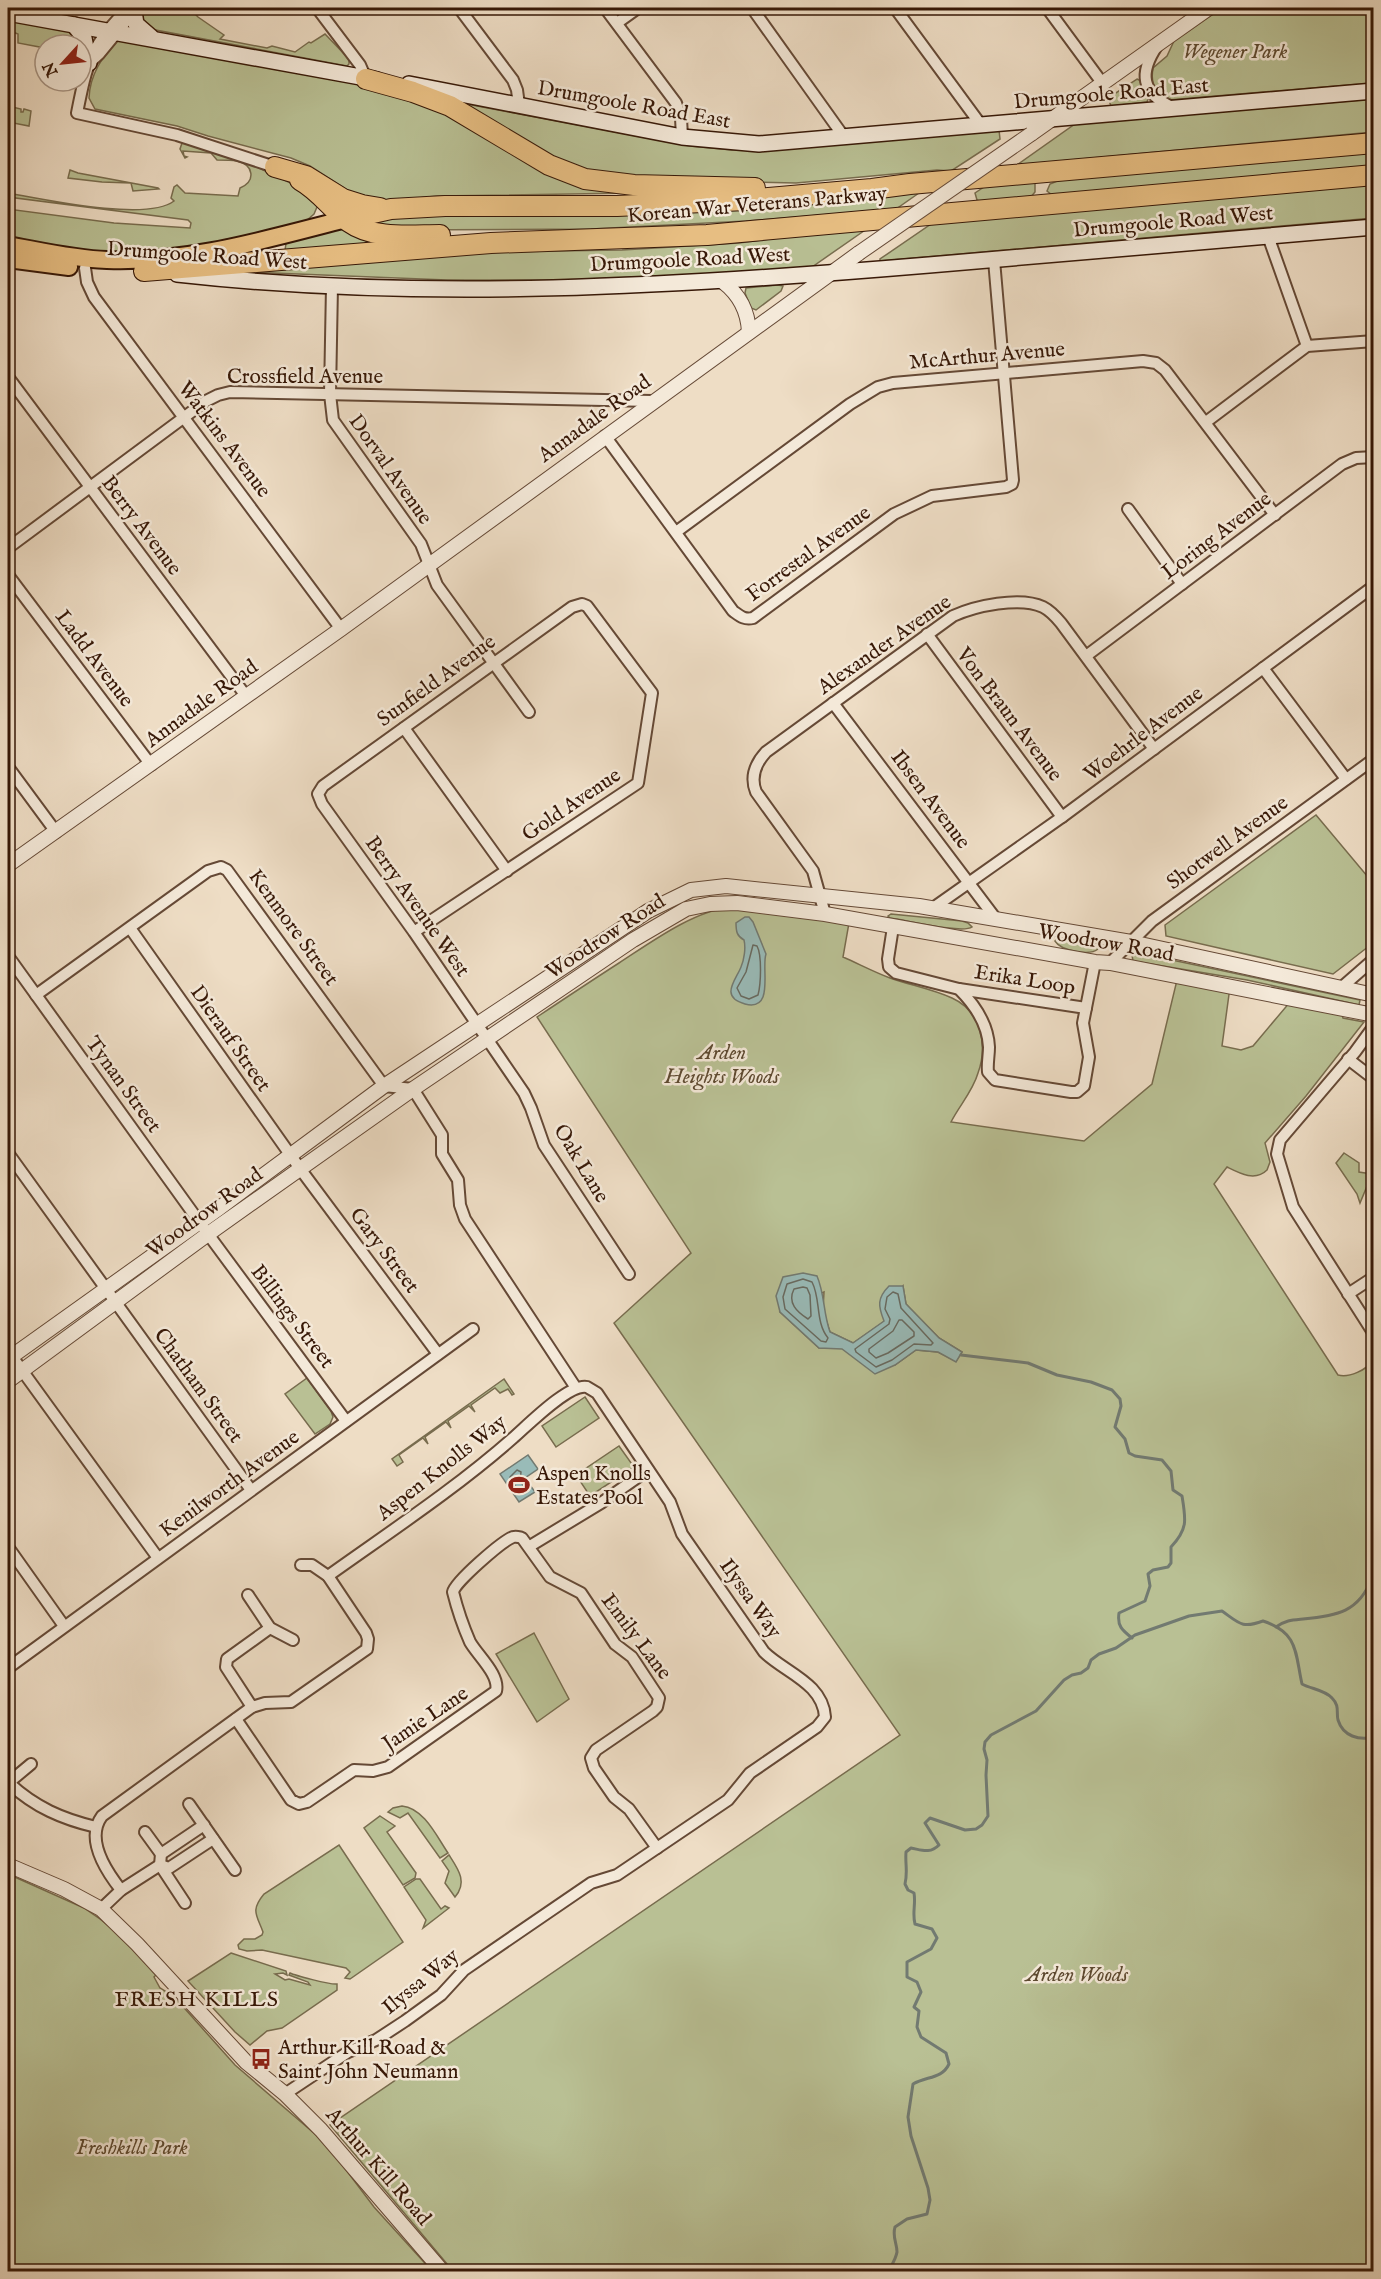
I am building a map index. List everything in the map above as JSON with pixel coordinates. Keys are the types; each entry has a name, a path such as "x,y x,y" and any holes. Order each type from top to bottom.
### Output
{"highway":[{"path":"366,79 441,102 549,165 595,181 643,185 757,188 910,184"},
{"name":"Korean War Veterans Parkway","path":"346,219 391,209 479,205 616,206 746,200 1374,144"},
{"path":"275,167 306,176 343,199 362,205 391,209"},
{"name":"Korean War Veterans Parkway","path":"144,271 480,244 707,235 1374,175"},
{"path":"300,180 318,191 346,219 362,229 381,233 533,235 598,240"}],"main road":[{"path":"133,9 137,27 154,39"},
{"name":"Drumgoole Road East","path":"8,13 366,79 416,85 682,137 759,144 1374,91"},
{"path":"74,25 80,33"},
{"path":"275,167 300,180 316,198 320,210 315,219 301,230"},
{"name":"Drumgoole Road West","path":"8,245 83,258 146,260 220,251 346,219"},
{"name":"Drumgoole Road West","path":"8,259 85,268 332,286 540,289 723,282 1374,227"}],"street":[{"path":"317,8 360,65 366,79"},
{"path":"459,8 510,76 517,90 519,105"},
{"path":"605,8 676,103 681,118 682,137"},
{"path":"617,23 638,8"},
{"path":"752,8 843,137"},
{"path":"895,8 981,125"},
{"path":"1047,8 1103,84"},
{"name":"Annadale Road","path":"8,866 341,629 831,273 1209,8"},
{"path":"93,50 133,9"},
{"path":"1160,42 1149,60 1145,77 1153,96 1175,109"},
{"path":"82,93 77,113 177,135 275,167"},
{"path":"1268,236 1307,346"},
{"path":"994,260 1004,372"},
{"name":"Watkins Avenue","path":"85,268 87,282 94,297 341,629"},
{"path":"723,282 743,304 749,332"},
{"name":"Dorval Avenue","path":"332,286 330,394 331,414 335,426 421,544 437,585 529,712"},
{"path":"1206,422 1307,346 1374,341"},
{"name":"McArthur Avenue","path":"676,532 850,404 878,387 893,383 1004,372 1150,361 1165,370 1275,515"},
{"name":"Forrestal Avenue","path":"605,436 733,610 747,620 758,615 894,514 915,502 932,496 1006,487 1012,484 1004,372"},
{"name":"Berry Avenue","path":"8,377 246,696"},
{"name":"Crossfield Avenue","path":"8,548 184,416 218,394 230,392 652,402"},
{"name":"Loring Avenue","path":"1086,656 1342,464 1356,458 1374,457"},
{"path":"1128,509 1182,584"},
{"name":"Ladd Avenue","path":"8,575 151,765"},
{"name":"Woehrle Avenue","path":"933,908 1062,817 1374,586"},
{"name":"Alexander Avenue","path":"825,914 813,871 759,798 753,778 756,765 766,752 953,616 970,609 1014,603 1034,604 1046,609 1053,614 1086,656 1154,749"},
{"name":"Sunfield Avenue","path":"318,795 323,786 572,607 582,604"},
{"name":"Gold Avenue","path":"414,932 638,783 652,693 590,609 582,604"},
{"name":"Von Braun Avenue","path":"927,634 1062,817"},
{"path":"1263,668 1346,779"},
{"name":"Ibsen Avenue","path":"834,703 996,919"},
{"path":"404,728 507,871"},
{"name":"Shotwell Avenue","path":"1110,963 1152,921 1374,759"},
{"path":"8,767 56,832"},
{"name":"Berry Avenue West","path":"318,795 322,804 488,1039"},
{"name":"Kenmore Street","path":"36,995 208,872 222,867 227,870 384,1086"},
{"name":"Woodrow Road","path":"9,1356 384,1086 648,911 691,890 726,886 933,908 1131,942 1374,995"},
{"name":"Woodrow Road","path":"8,1381 208,1234 413,1089 633,940 686,909 710,904 737,903 825,914 1110,963 1374,1015"},
{"name":"Erika Loop","path":"893,927 888,963 892,971 959,989 1086,1008"},
{"name":"Dierauf Street","path":"130,928 301,1170"},
{"name":"Tynan Street","path":"8,956 208,1234"},
{"path":"1342,987 1374,959"},
{"name":"Erika Loop","path":"959,989 973,1005 987,1029 988,1072 992,1078 1071,1092 1081,1090 1086,1082 1089,1058 1083,1023 1095,962"},
{"path":"1374,1026 1280,1140 1277,1149 1293,1207 1374,1334"},
{"name":"Oak Lane","path":"488,1039 524,1093 544,1144 629,1274"},
{"path":"1348,1059 1374,1079"},
{"path":"384,1086 413,1089 442,1135 442,1154 458,1180 460,1206 465,1219 576,1388"},
{"name":"Chatham Street","path":"8,1153 251,1490"},
{"name":"Gary Street","path":"301,1170 438,1354"},
{"name":"Billings Street","path":"208,1234 346,1421"},
{"path":"1348,1294 1374,1276"},
{"name":"Kenilworth Avenue","path":"8,1668 473,1329"},
{"path":"9,1356 158,1558"},
{"name":"Ilyssa Way","path":"285,2094 348,2052 376,2040 405,2021 441,1995 464,1970 591,1883 617,1875 728,1800 750,1773 824,1720 825,1714 818,1698 803,1679 764,1652 682,1534 673,1508 597,1393 587,1387 576,1388"},
{"name":"Aspen Knolls Way","path":"328,1576 476,1471 543,1410 576,1388"},
{"path":"530,1546 601,1503 648,1470"},
{"name":"Jamie Lane","path":"236,1719 291,1800 299,1804 307,1802 354,1770 373,1771 388,1767 496,1691 495,1679 465,1630 453,1592 457,1583 491,1552 512,1538 522,1538 530,1546"},
{"name":"Emily Lane","path":"530,1546 550,1577 581,1593 615,1644 632,1657 659,1698 657,1707 653,1711 596,1750 591,1758 594,1768 614,1797 629,1809 657,1848"},
{"path":"8,1547 64,1626"},
{"path":"121,1890 107,1872 102,1861 96,1827 98,1821 108,1811 252,1707 265,1702 291,1702 367,1649 366,1634 328,1576 312,1565 301,1565"},
{"path":"248,1595 270,1628 292,1640"},
{"path":"252,1707 226,1667 227,1659 270,1628"},
{"path":"32,1764 10,1784 37,1806 74,1822 96,1827"},
{"path":"189,1804 235,1870"},
{"path":"101,1909 121,1890 204,1825"},
{"path":"145,1832 185,1903"},
{"path":"160,1859 169,1868 213,1839"},
{"name":"Arthur Kill Road","path":"8,1865 64,1889 101,1909 137,1944 246,2062 285,2094 321,2130 443,2271"}],"green space":[{"path":"145,8 189,8 224,35 220,39 267,48 272,46 295,52 325,34 349,59 349,64 347,66 145,28 140,13"},
{"name":"Wegener Park","path":"1222,8 1373,8 1373,83 1168,100 1154,87 1153,68 1167,56 1174,41"},
{"path":"8,18 76,31 77,33 33,33 33,46 18,43 18,34 8,30"},
{"path":"117,40 384,88 632,193 437,196 389,201 352,193 310,166 291,158 177,126 95,109 89,98 90,93 93,93 93,78 102,60"},
{"path":"1137,79 1141,81 1147,102 1111,106 1108,98"},
{"path":"1373,99 1373,132 1017,165 1075,124"},
{"path":"456,102 690,146 732,150 999,130 1000,139 951,171 937,170 796,183 611,179 559,163"},
{"path":"8,106 21,109 21,112 24,109 31,111 29,126 8,122"},
{"path":"185,141 244,161 301,188 315,199 317,207 314,214 306,221 205,248 99,254 8,239 8,209 114,223 190,228 191,223 188,220 8,197 8,193 68,204 141,209 161,207 174,201 171,198 174,187 177,185 185,193 238,196 240,188 251,177 250,169 237,161 217,160 211,153 183,151 184,156 187,157 185,158 180,149"},
{"path":"1373,148 1373,167 1052,195 1047,191 1050,184 1067,177"},
{"path":"70,170 78,173 158,188 159,189 133,191 131,183 68,178"},
{"path":"1033,182 1035,192 1029,199 981,202 977,200 975,193 990,183"},
{"path":"1373,184 1373,218 880,261 937,220"},
{"path":"929,186 896,209 746,221 591,229 390,230 375,227 371,217"},
{"path":"344,223 367,240 366,242 373,243 285,251 286,243"},
{"path":"871,226 812,267 717,274 560,280 447,280 224,271 486,252 622,250 739,243"},
{"path":"783,286 781,291 756,310 751,308 745,293 746,288"},
{"path":"1316,815 1373,883 1373,943 1333,974 1166,936 1165,925"},
{"path":"731,907 849,923 843,957 884,976 952,998 970,1011 980,1030 981,1062 976,1080 951,1122 1084,1141 1152,1084 1177,980 1230,987 1222,1046 1241,1050 1253,1046 1290,1002 1342,1014 1343,1018 1364,1022 1306,1096 1265,1143 1270,1162 1267,1170 1262,1174 1252,1176 1227,1167 1214,1184 1338,1375 1357,1372 1367,1367 1373,1360 1373,2271 453,2271 330,2125 900,1735 614,1323 691,1253 537,1017 658,938 687,921","holes":["903,1286 906,1304 939,1338 962,1352 956,1361 938,1352 916,1350 895,1365 842,1348 819,1348 780,1312 824,1292 823,1310 830,1332 853,1343 885,1321"]},
{"path":"891,914 962,921 972,927 957,929 933,926 890,918 888,916"},
{"path":"1057,938 1096,944 1098,949 1089,952 1069,950 1058,945 1055,941"},
{"path":"1139,953 1360,1000 1359,1005 1247,980 1133,961 1132,955"},
{"path":"1344,1153 1359,1163 1359,1172 1372,1174 1360,1203 1357,1194 1336,1163"},
{"path":"307,1378 333,1417 330,1424 315,1434 285,1394"},
{"path":"504,1379 514,1394 512,1395 508,1389 500,1393 495,1388 471,1405 475,1412 469,1406 448,1421 451,1428 446,1422 425,1437 428,1444 423,1438 399,1455 403,1462 397,1466 392,1459"},
{"path":"585,1397 599,1418 556,1447 542,1426"},
{"path":"619,1446 634,1467 590,1496 576,1475"},
{"path":"534,1633 569,1699 537,1722 496,1654"},
{"path":"402,1806 417,1812 423,1818 448,1853 440,1858 408,1813 400,1818 388,1812"},
{"path":"380,1816 395,1826 387,1832 416,1873 415,1878 403,1885 364,1828"},
{"path":"339,1845 403,1942 350,1979 345,1978 350,1972 346,1968 262,1950 239,1949 238,1945 244,1939 255,1939 262,1935 256,1909 264,1894"},
{"path":"449,1855 458,1870 461,1881 455,1897 445,1883 449,1871 442,1861"},
{"name":"Freshkills Park","path":"8,1874 84,1908 121,1936 156,1975 154,1977 160,1988 170,1992 235,2065 315,2134 334,2154 374,2207 432,2271 8,2271"},
{"path":"420,1879 441,1909 445,1906 449,1908 423,1928 426,1920 404,1887"},
{"path":"231,1953 286,1971 287,1975 275,1974 285,1980 310,1985 308,1982 289,1975 290,1973 337,1984 337,1990 282,2028 267,2031 250,2045 188,1981"}],"water":[{"path":"749,917 753,922 766,954 764,995 760,1002 754,1005 737,1001 731,993 745,950 744,940 737,933 736,923"},
{"path":"803,1273 817,1276 830,1332 853,1343 884,1321 880,1302 885,1290 889,1286 903,1286 906,1304 939,1338 962,1352 956,1362 938,1352 916,1350 895,1365 875,1374 842,1349 819,1348 780,1312 776,1296 783,1277"},
{"name":"Aspen Knolls Estates Pool","path":"528,1455 538,1469 525,1478 535,1492 519,1502 500,1474"}],"waterway":[{"path":"961,1355 1028,1363 1057,1375 1091,1382 1112,1390 1120,1399 1121,1406 1115,1427 1125,1439 1129,1453 1162,1460 1171,1471 1173,1490 1182,1496 1183,1529 1171,1547 1171,1563 1168,1567 1153,1570 1148,1574 1150,1586 1145,1601 1119,1613 1121,1627 1132,1638"},
{"path":"1276,1627 1289,1621 1326,1616 1345,1610 1361,1598 1372,1578"},
{"path":"888,2272 897,2252 895,2227 907,2219 927,2214 930,2200 911,2136 908,2117 913,2084 938,2075 949,2064 946,2053 921,2037 917,2027 919,2011 914,2007 921,1992 917,1982 907,1977 907,1962 931,1949 937,1938 932,1929 915,1924 914,1893 908,1890 905,1884 906,1852 911,1848 929,1850 939,1845 925,1823 930,1818 965,1830 976,1829 982,1825 988,1816 987,1760 984,1749 985,1742 991,1735 1036,1711 1064,1680 1088,1668 1091,1660 1099,1654 1116,1648 1135,1635 1189,1616 1222,1611 1241,1624 1263,1621 1283,1632 1293,1645 1302,1684 1326,1693 1332,1698 1337,1706 1340,1725 1352,1736 1374,1737"}],"place":[{"name":"Aspen Knolls Estates Pool","path":"519,1485"},
{"name":"Arthur Kill Road & Saint John Neumann","path":"261,2059"}],"district":[{"name":"FRESH KILLS","path":"197,1998"}],"park label":[{"name":"Arden Heights Woods","path":"722,1064"},
{"name":"Arden Woods","path":"1077,1974"}]}
